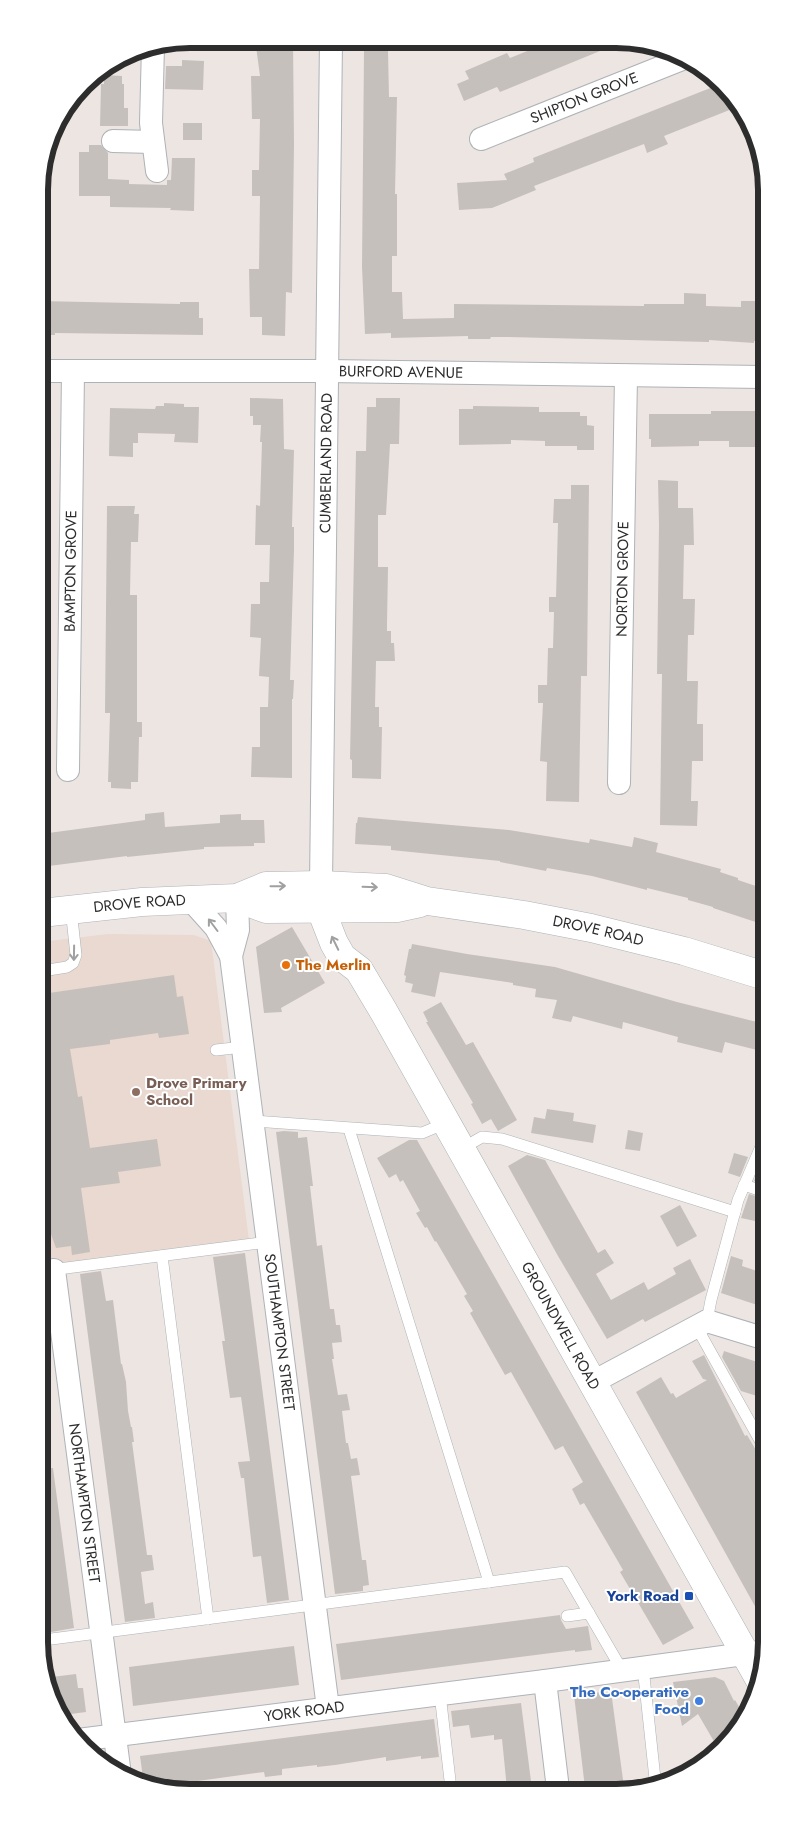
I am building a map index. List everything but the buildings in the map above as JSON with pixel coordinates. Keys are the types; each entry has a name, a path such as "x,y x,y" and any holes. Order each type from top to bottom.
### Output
{"street":[{"name":"CUMBERLAND ROAD","path":"327,900 326,371 331,47"},
{"path":"153,52 151,123 157,170"},
{"name":"SHIPTON GROVE","path":"481,139 677,61"},
{"path":"113,141 153,142"},
{"name":"BURFORD AVENUE","path":"48,371 326,371 758,377"},
{"name":"BAMPTON GROVE","path":"68,770 73,372"},
{"name":"NORTON GROVE","path":"620,783 626,376"},
{"name":"DROVE ROAD","path":"48,912 237,898 266,909 327,900 397,908 427,901 591,928 684,952 758,974"},
{"name":"SOUTHAMPTON STREET","path":"230,956 238,930 237,898"},
{"name":"SOUTHAMPTON STREET","path":"190,900 216,928 230,956 328,1708"},
{"name":"GROUNDWELL ROAD","path":"327,900 342,957 360,970 593,1382 756,1652"},
{"name":"NORTHAMPTON STREET","path":"48,1271 101,1632 118,1765"},
{"path":"593,1382 701,1324 758,1337"},
{"name":"YORK ROAD","path":"86,1739 545,1681 756,1652"},
{"path":"545,1681 557,1784"}],"lane":[{"path":"48,970 67,967 73,963 76,956 71,909"},
{"path":"216,1050 243,1047"},
{"path":"253,1121 422,1133 446,1123"},
{"path":"349,1129 489,1582"},
{"path":"461,1149 482,1137 502,1139 735,1212"},
{"path":"758,1153 744,1184 711,1300 701,1324 758,1434"},
{"path":"744,1184 758,1189"},
{"path":"48,1271 268,1242"},
{"path":"162,1256 208,1619"},
{"path":"48,1639 565,1572 589,1613 632,1669 654,1780"},
{"path":"567,1616 589,1613"},
{"path":"440,1694 450,1784"}],"shaded area":[{"name":"Drove Primary School","path":"108,934 194,935 211,941 249,1241 48,1266 48,941"}],"place":[{"name":"The Merlin","path":"286,965"},
{"name":"Drove Primary School","path":"136,1092"},
{"name":"York Road","path":"689,1596"},
{"name":"The Co-operative Food","path":"699,1701"}]}
